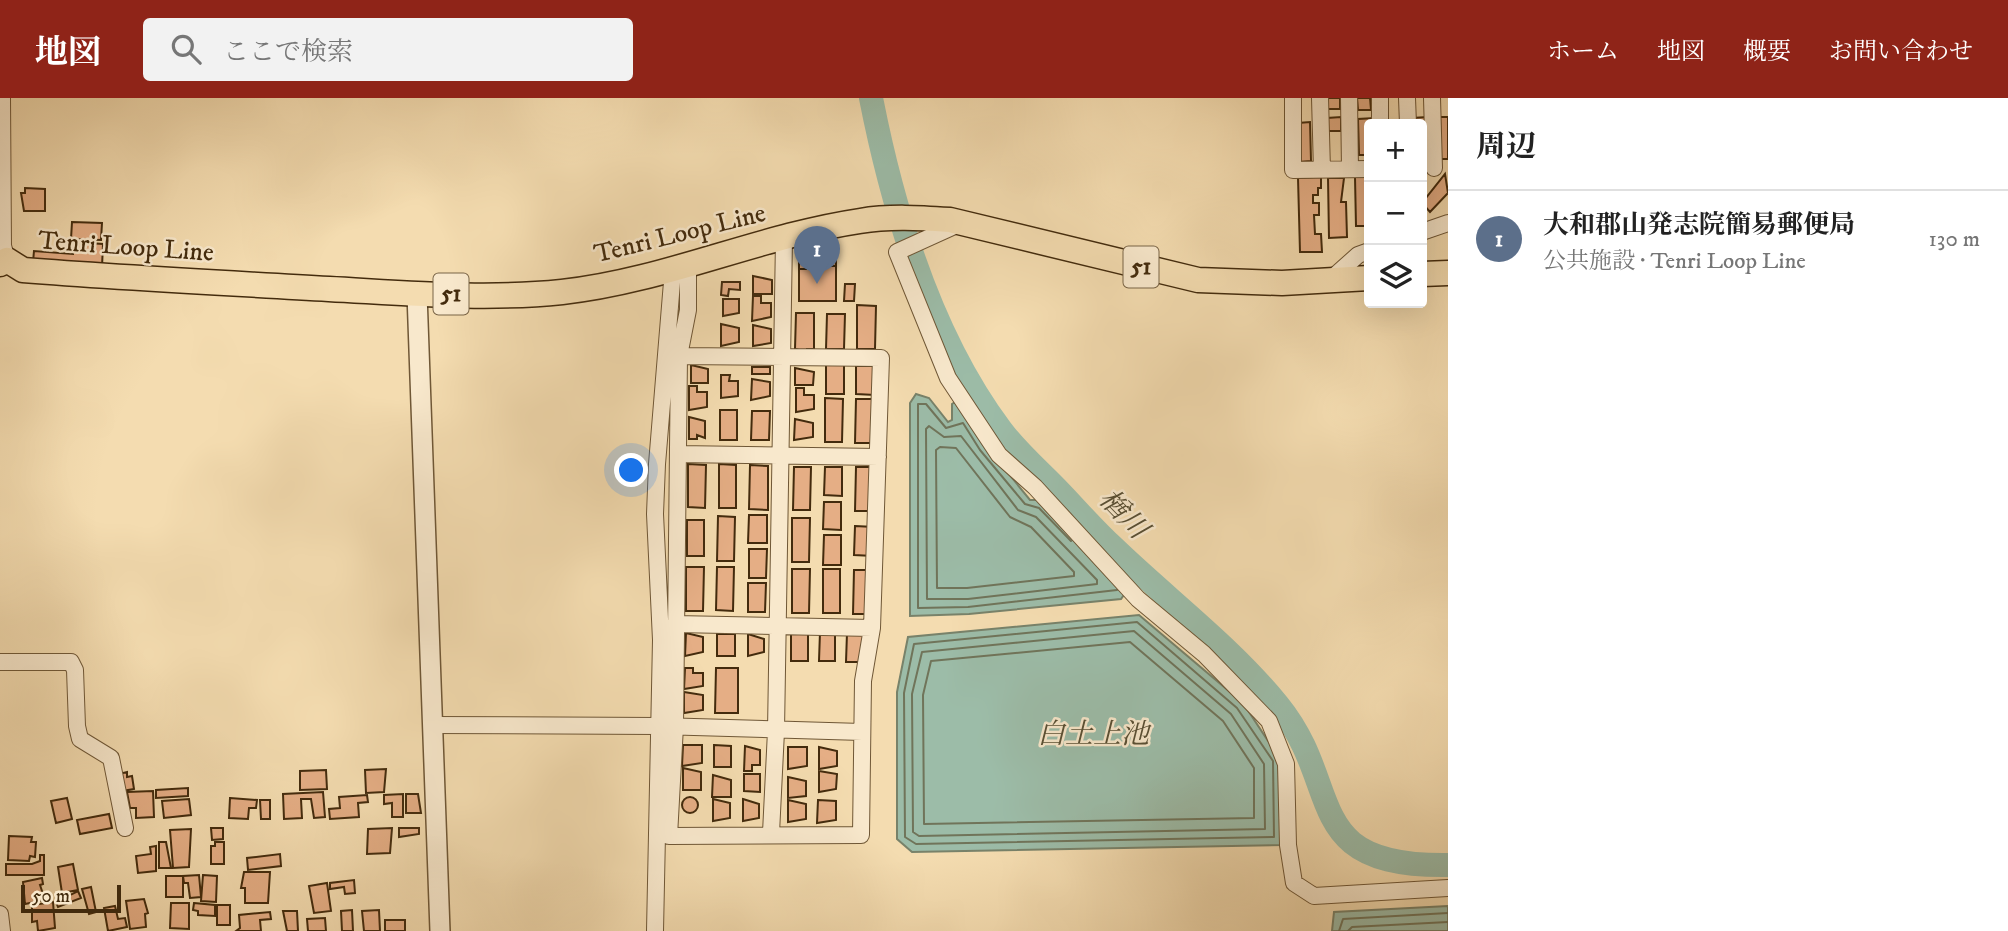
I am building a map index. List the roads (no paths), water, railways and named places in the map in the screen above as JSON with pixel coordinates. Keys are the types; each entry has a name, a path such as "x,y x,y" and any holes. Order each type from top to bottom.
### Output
{"main road":[{"name":"Tenri Loop Line","path":"4,262 23,270 417,293 517,295 565,291 680,268 860,221 916,218 962,223 1198,280 1282,283 1364,278"},
{"path":"1427,274 1448,273"}],"street":[{"path":"2,98 4,262"},
{"path":"1293,98 1293,170 1364,169"},
{"path":"1320,98 1322,170"},
{"path":"1349,98 1350,169"},
{"path":"1380,98 1380,119"},
{"path":"1407,98 1408,119"},
{"path":"1432,98 1434,168"},
{"path":"962,223 897,253 948,378 999,455 1035,487 1138,599 1204,654 1269,722 1286,764 1288,845 1294,883 1314,896 1448,888"},
{"path":"1427,230 1448,223"},
{"path":"771,833 776,731 784,239"},
{"path":"1330,281 1358,255 1364,253"},
{"path":"655,931 675,624 679,356 688,310 680,268"},
{"path":"679,356 881,358 872,628 863,681 861,835 771,833 669,836 667,726 655,514 657,464 680,268"},
{"path":"417,293 440,931"},
{"path":"678,454 878,457"},
{"path":"675,624 872,628"},
{"path":"0,662 71,662 75,670 77,726 80,738 111,758 125,828"},
{"path":"432,725 667,726 862,732"},
{"path":"0,914 2,931"}],"water":[{"path":"916,394 929,398 948,422 952,420 952,404 958,400 986,446 1030,500 1042,500 1128,589 1121,599 969,614 910,616 910,403"},
{"name":"白土上池","path":"1139,615 1243,703 1280,759 1283,845 912,852 897,839 897,692 908,637"},
{"path":"1448,906 1448,931 1332,931 1334,912"}],"waterway":[{"name":"楢川","path":"871,98 891,184 918,272 955,355 1001,430 1106,540 1240,663 1278,705 1298,736 1332,816 1346,837 1368,852 1400,862 1448,865"}],"place":[{"name":"大和郡山発志院簡易郵便局","path":"817,284"}]}
